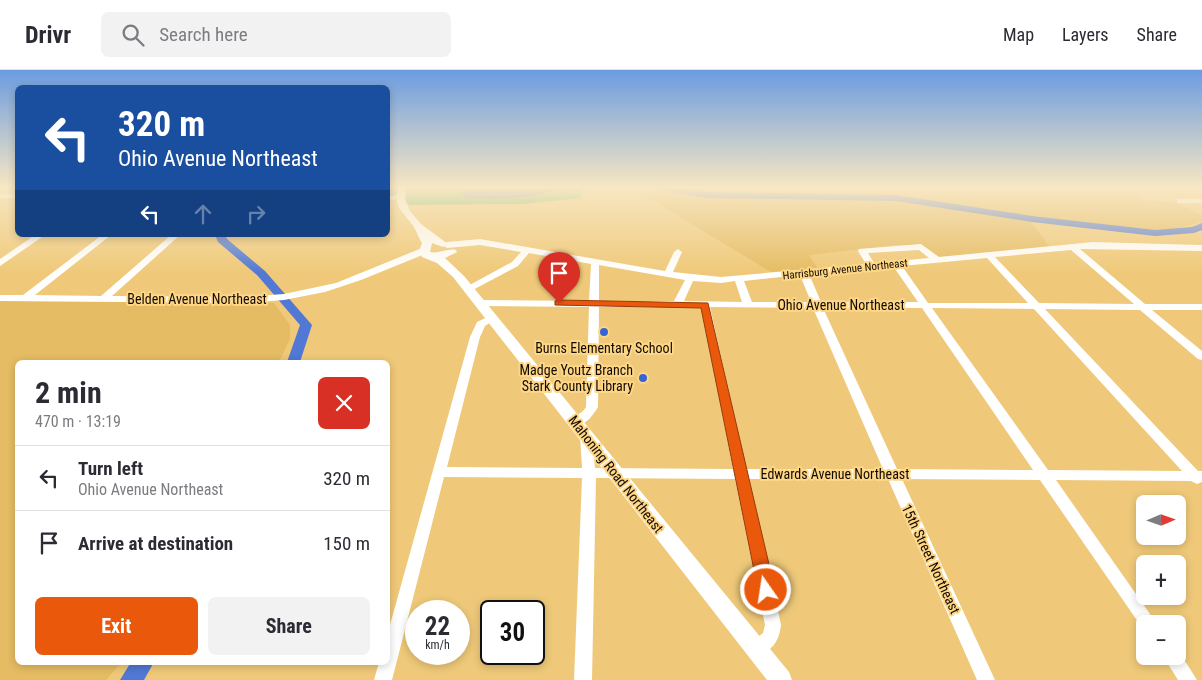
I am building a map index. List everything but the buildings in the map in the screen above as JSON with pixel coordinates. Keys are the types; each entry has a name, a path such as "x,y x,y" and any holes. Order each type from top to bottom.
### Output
{"main road":[{"path":"410,216 421,230 426,232 433,240 448,248"},
{"path":"421,230 420,233 427,242 428,253 444,256 448,248"},
{"path":"448,248 449,259 453,265 452,268"},
{"name":"Mahoning Road Northeast","path":"428,253 452,268 781,680"}],"street":[{"path":"0,263 38,237"},
{"path":"26,298 104,237"},
{"path":"103,299 174,237"},
{"name":"Harrisburg Avenue Northeast","path":"448,248 468,245 490,245 690,278 739,279 1073,247 1202,248"},
{"path":"872,266 862,251 921,247 937,260"},
{"path":"1073,247 1202,357"},
{"path":"469,289 515,264 526,251"},
{"path":"668,274 678,252"},
{"name":"Belden Avenue Northeast","path":"0,298 266,299 296,296 331,287 428,253"},
{"path":"989,255 1200,479"},
{"path":"574,422 587,416 592,407 595,262"},
{"path":"896,264 1143,615"},
{"name":"15th Street Northeast","path":"804,273 892,474 986,680"},
{"path":"678,304 690,278"},
{"path":"739,279 748,306"},
{"name":"Ohio Avenue Northeast","path":"480,303 748,306 1036,305 1202,307"},
{"path":"705,305 773,625 771,637 756,649"},
{"path":"390,654 475,338 480,324 492,318"},
{"path":"584,680 589,473 586,436"},
{"name":"Edwards Avenue Northeast","path":"438,472 1044,475 1200,479"},
{"path":"383,680 387,665"},
{"path":"1178,665 1188,680"}],"shaded area":[{"path":"679,216 1202,216 1202,222 1159,233 1027,217 1050,247 938,257 921,245 895,245 809,255 818,269 771,272"},
{"path":"0,301 274,303 290,325 290,339 280,360 15,360 15,665 119,665 106,680 0,680"}],"waterway":[{"path":"1016,216 1155,233 1194,230 1202,226"},
{"path":"221,237 261,273 306,325 295,360"},
{"path":"131,680 142,665"}],"place":[{"name":"Burns Elementary School","path":"604,332"},
{"name":"Madge Youtz Branch Stark County Library","path":"643,378"}],"route":[{"path":"559,303 705,305 766,590"}]}
